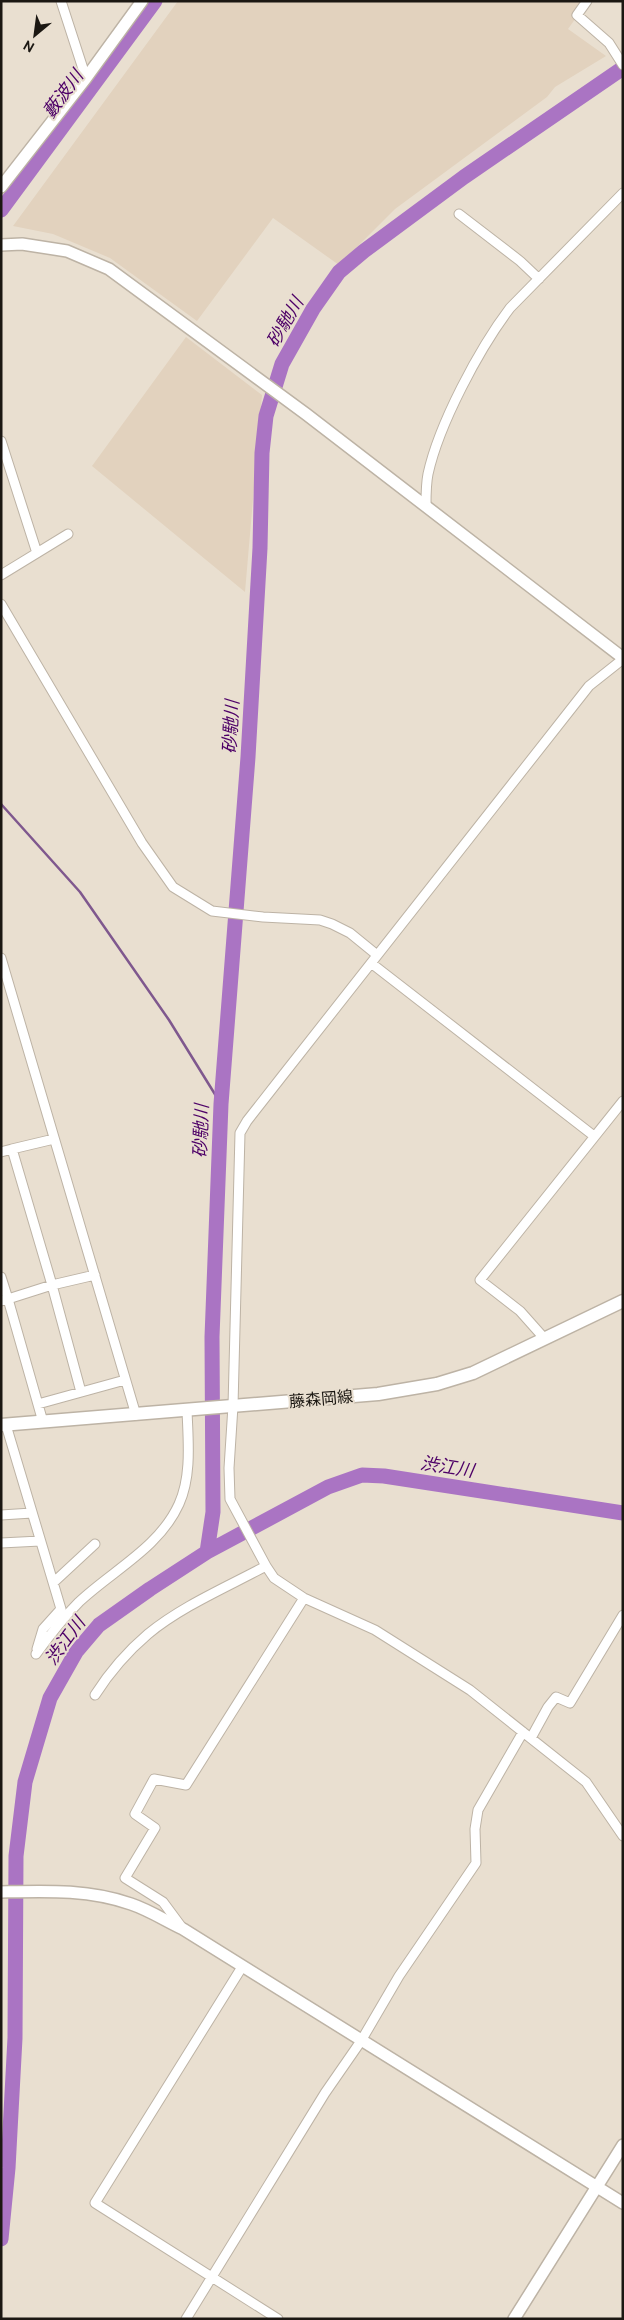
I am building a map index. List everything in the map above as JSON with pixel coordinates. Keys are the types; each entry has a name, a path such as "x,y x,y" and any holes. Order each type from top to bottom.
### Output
{"main road":[{"name":"藤森岡線","path":"4,1425 378,1394 436,1384 473,1373 623,1301"}],"street":[{"path":"61,1 86,78"},
{"path":"1,187 86,78 142,1"},
{"path":"587,1 577,14 610,43 623,65"},
{"path":"426,505 428,473 458,396 494,330 510,308 623,193"},
{"path":"459,214 520,261 539,279"},
{"path":"1,245 22,244 67,251 109,269 426,505 623,659 589,686 373,959 247,1121 240,1133 233,1406 229,1468 230,1499 274,1578 304,1598 375,1630 470,1690 586,1782 623,1836"},
{"path":"1,441 37,553"},
{"path":"1,575 68,534"},
{"path":"1,604 142,843 173,887 212,911 263,917 320,920 350,933 373,959 594,1136"},
{"path":"1,958 136,1415"},
{"path":"544,1338 520,1311 480,1280 623,1101"},
{"path":"1,1152 54,1139"},
{"path":"12,1149 81,1392"},
{"path":"5,1300 52,1285 95,1275"},
{"path":"1,1277 5,1300 42,1422"},
{"path":"38,1404 125,1380"},
{"path":"4,1425 54,1582 60,1609 43,1629 36,1654 80,1601 136,1556 164,1530 180,1504 187,1477 187,1410"},
{"path":"1,1515 32,1513"},
{"path":"1,1543 40,1541"},
{"path":"54,1582 95,1544"},
{"path":"95,1695 107,1676 148,1634 178,1614 266,1566"},
{"path":"183,1929 163,1902 126,1878 155,1828 135,1814 154,1779 186,1785 304,1598"},
{"path":"186,2319 325,2093 361,2041 420,1944 476,1863 475,1828 478,1810 527,1735 548,1707 556,1698 570,1703 623,1615"},
{"path":"1,1892 56,1891 94,1894 131,1904 183,1929 623,2203"},
{"path":"242,1967 95,2203 278,2319"},
{"path":"514,2319 623,2145"}],"shaded area":[{"path":"178,1 588,1 568,29 606,56 555,87 547,97 395,209 339,265 273,218 197,321 110,258 53,234 13,226"},
{"path":"186,337 262,395 245,592 92,466"}],"waterway":[{"name":"藪波川","path":"1,210 155,1"},
{"name":"砂馳川","path":"207,1552 213,1512 212,1337 221,1104 248,757 260,548 262,453 266,416 282,364 313,309 339,272 364,251 464,177 623,68"},
{"path":"1,804 80,892 169,1020 221,1104"},
{"name":"渋江川","path":"1,2239 8,2168 15,2038 16,1856 25,1782 50,1698 76,1652 99,1625 207,1552 328,1487 362,1475 384,1476 623,1513"}]}
